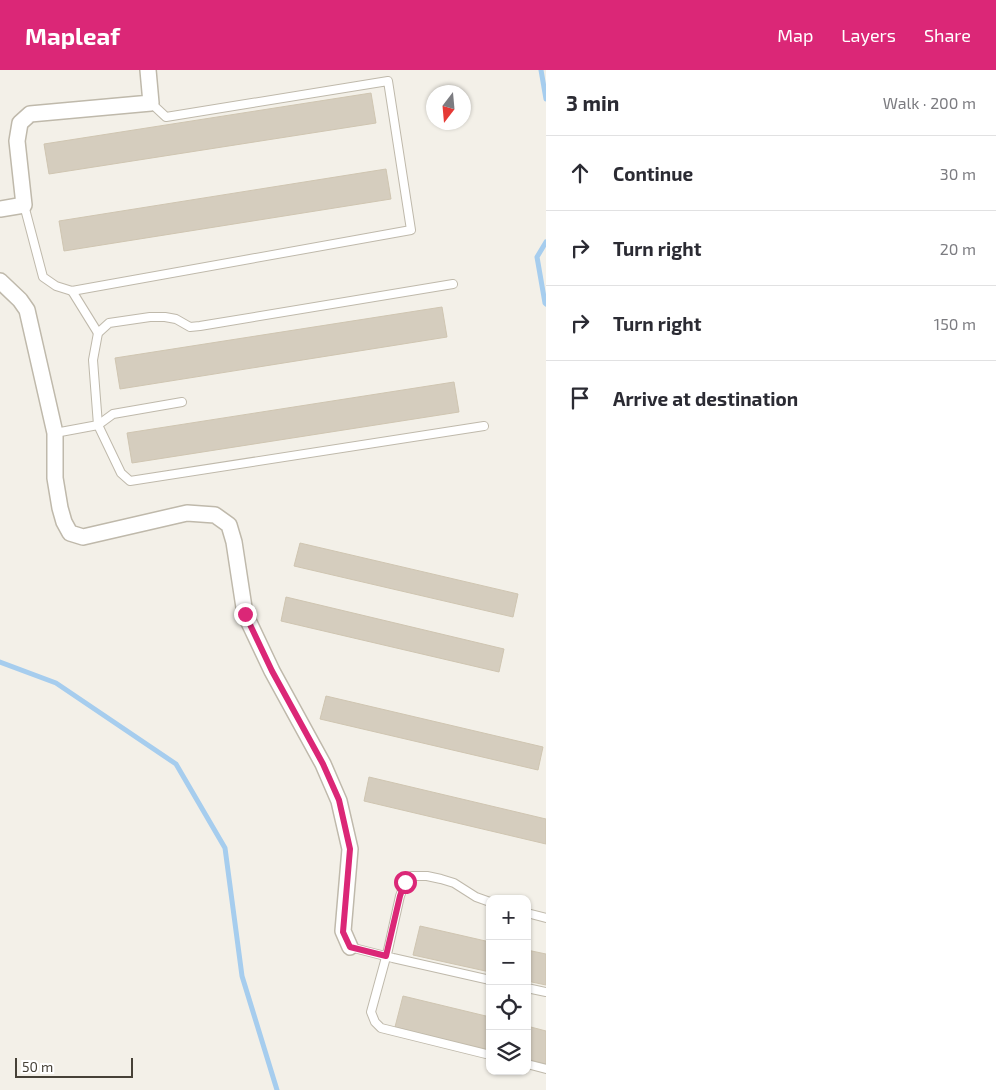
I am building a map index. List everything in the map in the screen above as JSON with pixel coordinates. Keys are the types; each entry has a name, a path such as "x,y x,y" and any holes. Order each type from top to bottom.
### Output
{"street":[{"path":"0,209 24,205 17,141 20,124 30,114 151,103 148,70"},
{"path":"0,281 20,300 27,310 55,433 55,478 60,508 70,533 83,536 187,514 215,514 229,525 234,542 245,614 272,671 323,764 339,800 350,849 343,932 350,947"}],"lane":[{"path":"24,205 43,277 56,286 72,291 411,230 388,81 166,116 151,103"},
{"path":"452,284 200,326 190,327 176,319 165,317 109,323 98,333 93,360 98,424 121,473 130,481 484,426"},
{"path":"72,291 98,333"},
{"path":"55,433 98,424 113,414 182,402"},
{"path":"486,901 476,897 454,882 427,876 412,876 405,882 371,1012 374,1022 381,1028 486,1054"},
{"path":"531,914 546,918"},
{"path":"350,947 486,979"},
{"path":"531,989 546,992"},
{"path":"531,1065 546,1069"}],"building":[{"path":"371,93 376,123 49,174 44,144"},
{"path":"386,169 391,199 64,251 59,221"},
{"path":"442,307 447,337 120,389 115,358"},
{"path":"454,382 459,412 132,463 127,433"},
{"path":"300,543 518,594 513,617 294,566"},
{"path":"286,597 504,649 499,672 281,621"},
{"path":"326,696 543,747 538,770 320,719"},
{"path":"369,777 546,819 546,844 364,801"},
{"path":"420,926 486,941 486,971 413,955"},
{"path":"531,951 546,954 546,985 531,982"},
{"path":"403,996 486,1016 486,1049 395,1027"},
{"path":"531,1027 546,1031 546,1064 531,1060"}],"waterway":[{"path":"541,70 546,99"},
{"path":"546,242 537,257 546,304"},
{"path":"0,662 56,683 176,764 225,848 242,976 277,1090"}],"route":[{"path":"245,614 298,721 323,764 339,800 350,849 343,932 350,947 386,956 405,882"}]}
